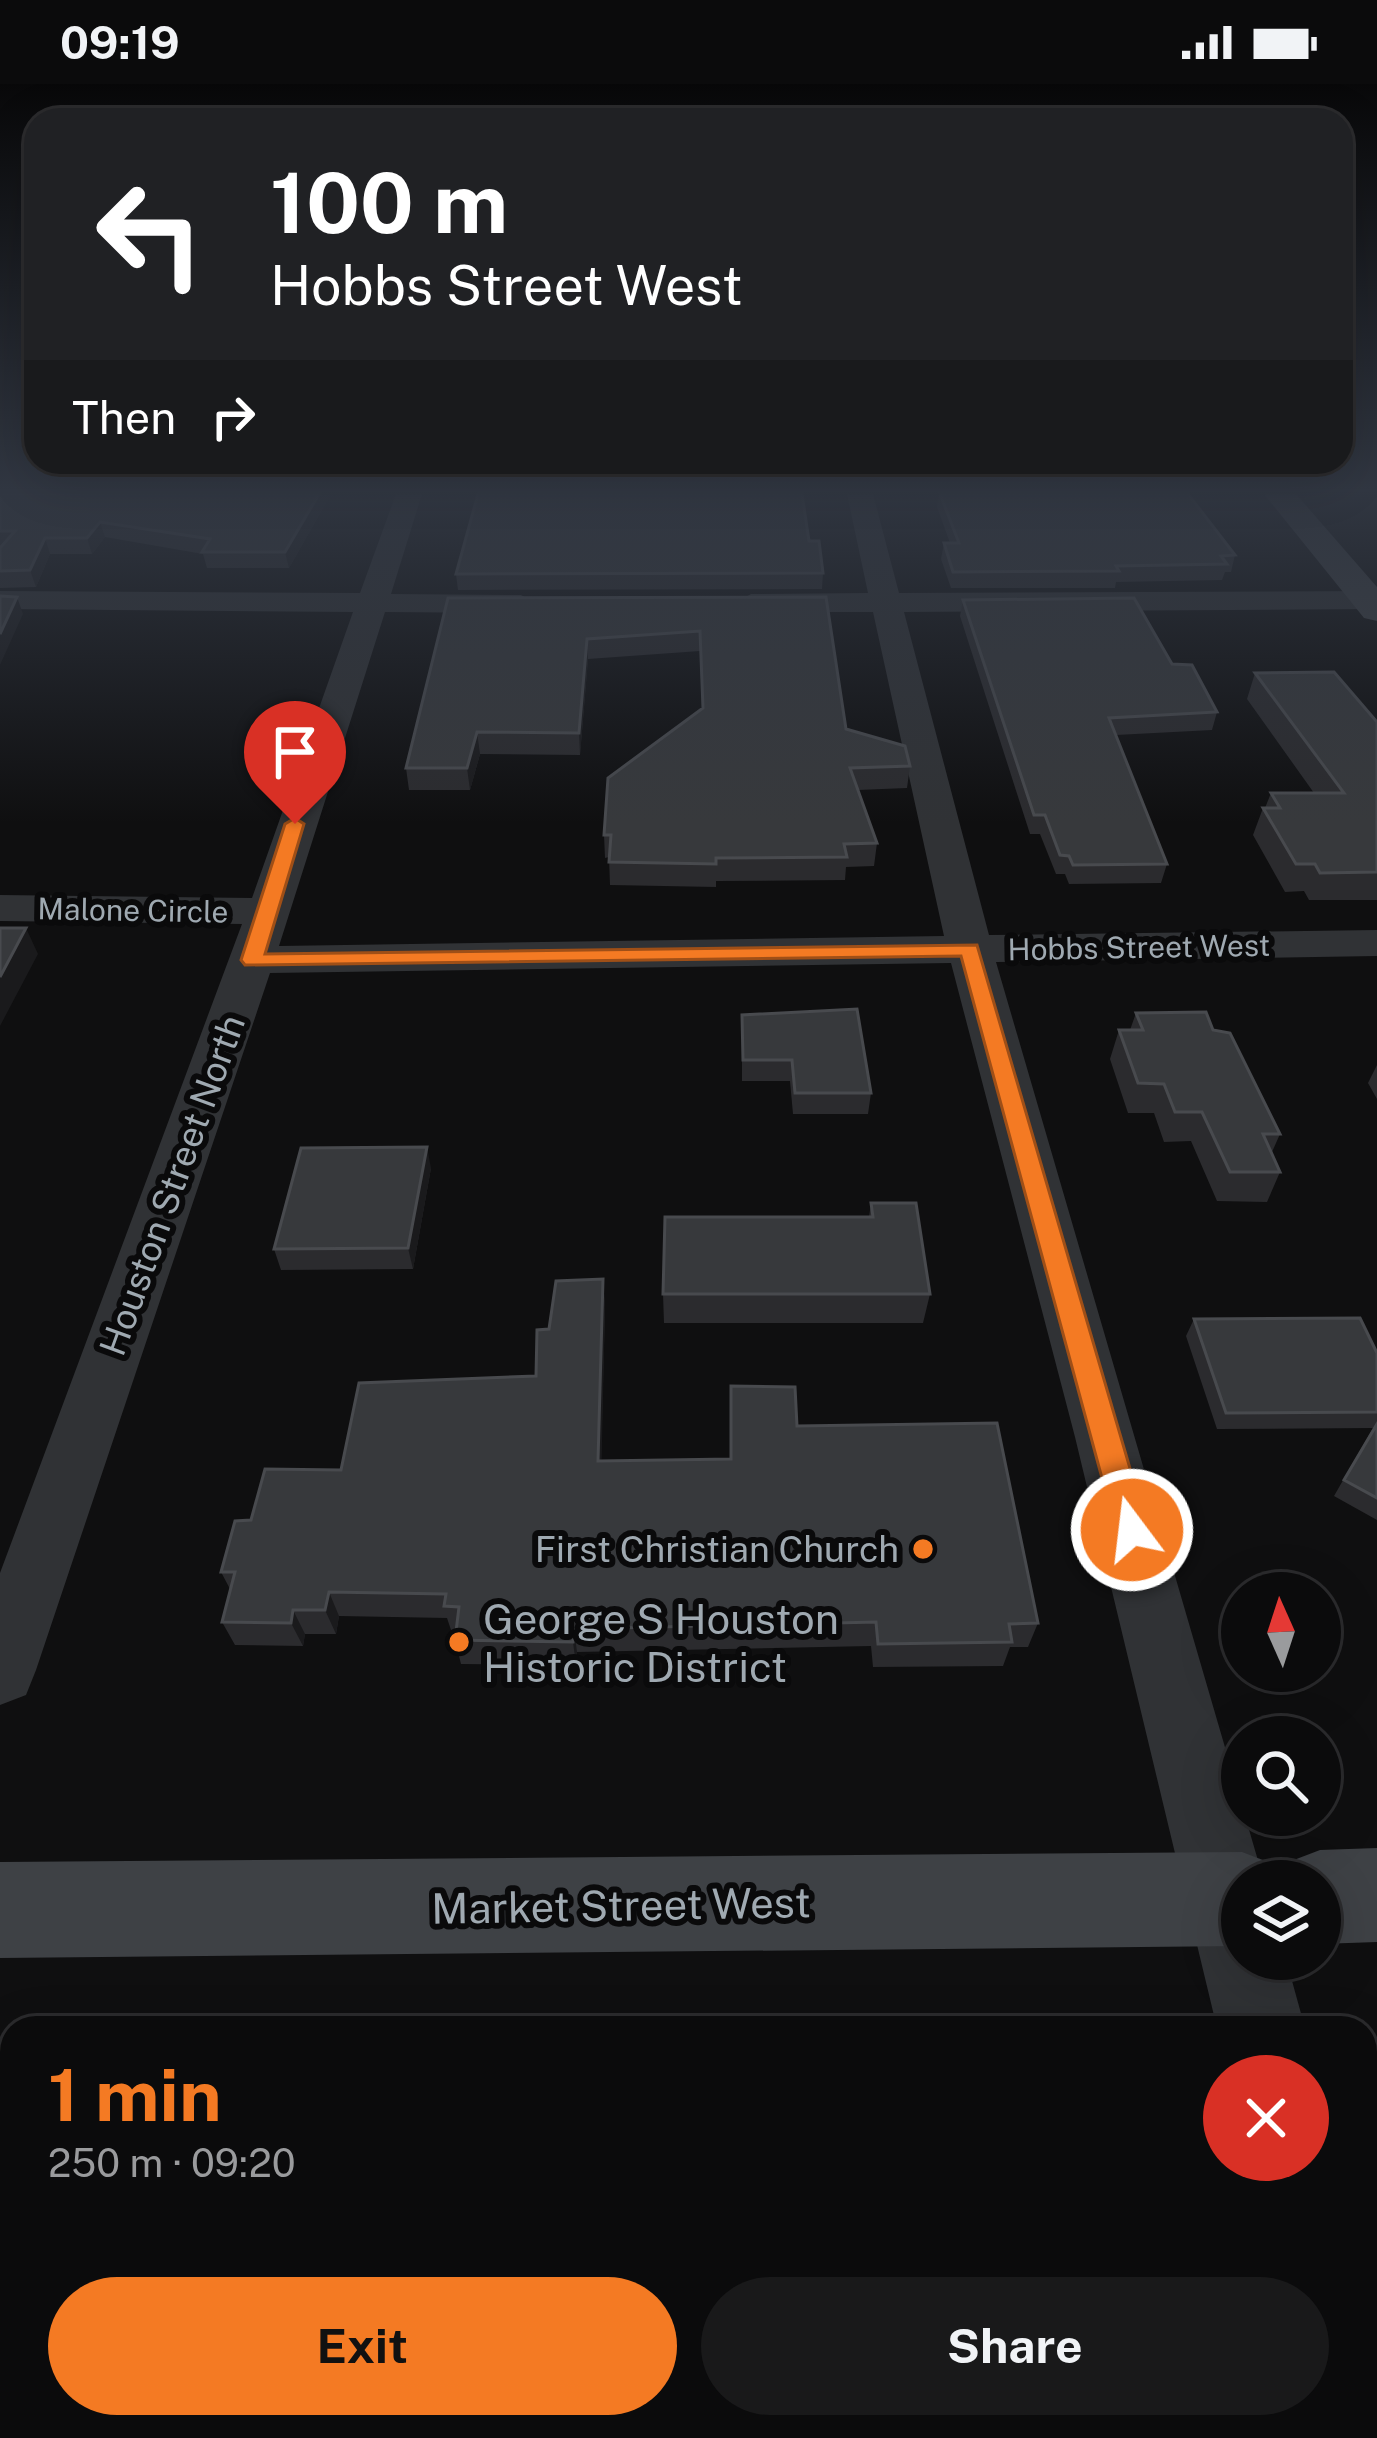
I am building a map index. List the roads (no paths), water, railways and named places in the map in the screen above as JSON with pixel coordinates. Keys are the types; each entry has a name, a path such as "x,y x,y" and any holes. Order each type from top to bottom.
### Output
{"main road":[{"path":"1341,1896 1377,1895"},
{"name":"Market Street West","path":"0,1910 1221,1927"}],"street":[{"path":"355,604 556,604"},
{"name":"Houston Street North","path":"0,1670 252,960 368,604"},
{"path":"890,604 970,950 1221,1862"},
{"name":"Malone Circle","path":"0,908 266,911"},
{"name":"Hobbs Street West","path":"252,960 1377,943"},
{"path":"1251,1980 1258,2016"}],"place":[{"name":"First Christian Church","path":"923,1549"},
{"name":"George S Houston Historic District","path":"459,1642"}]}
